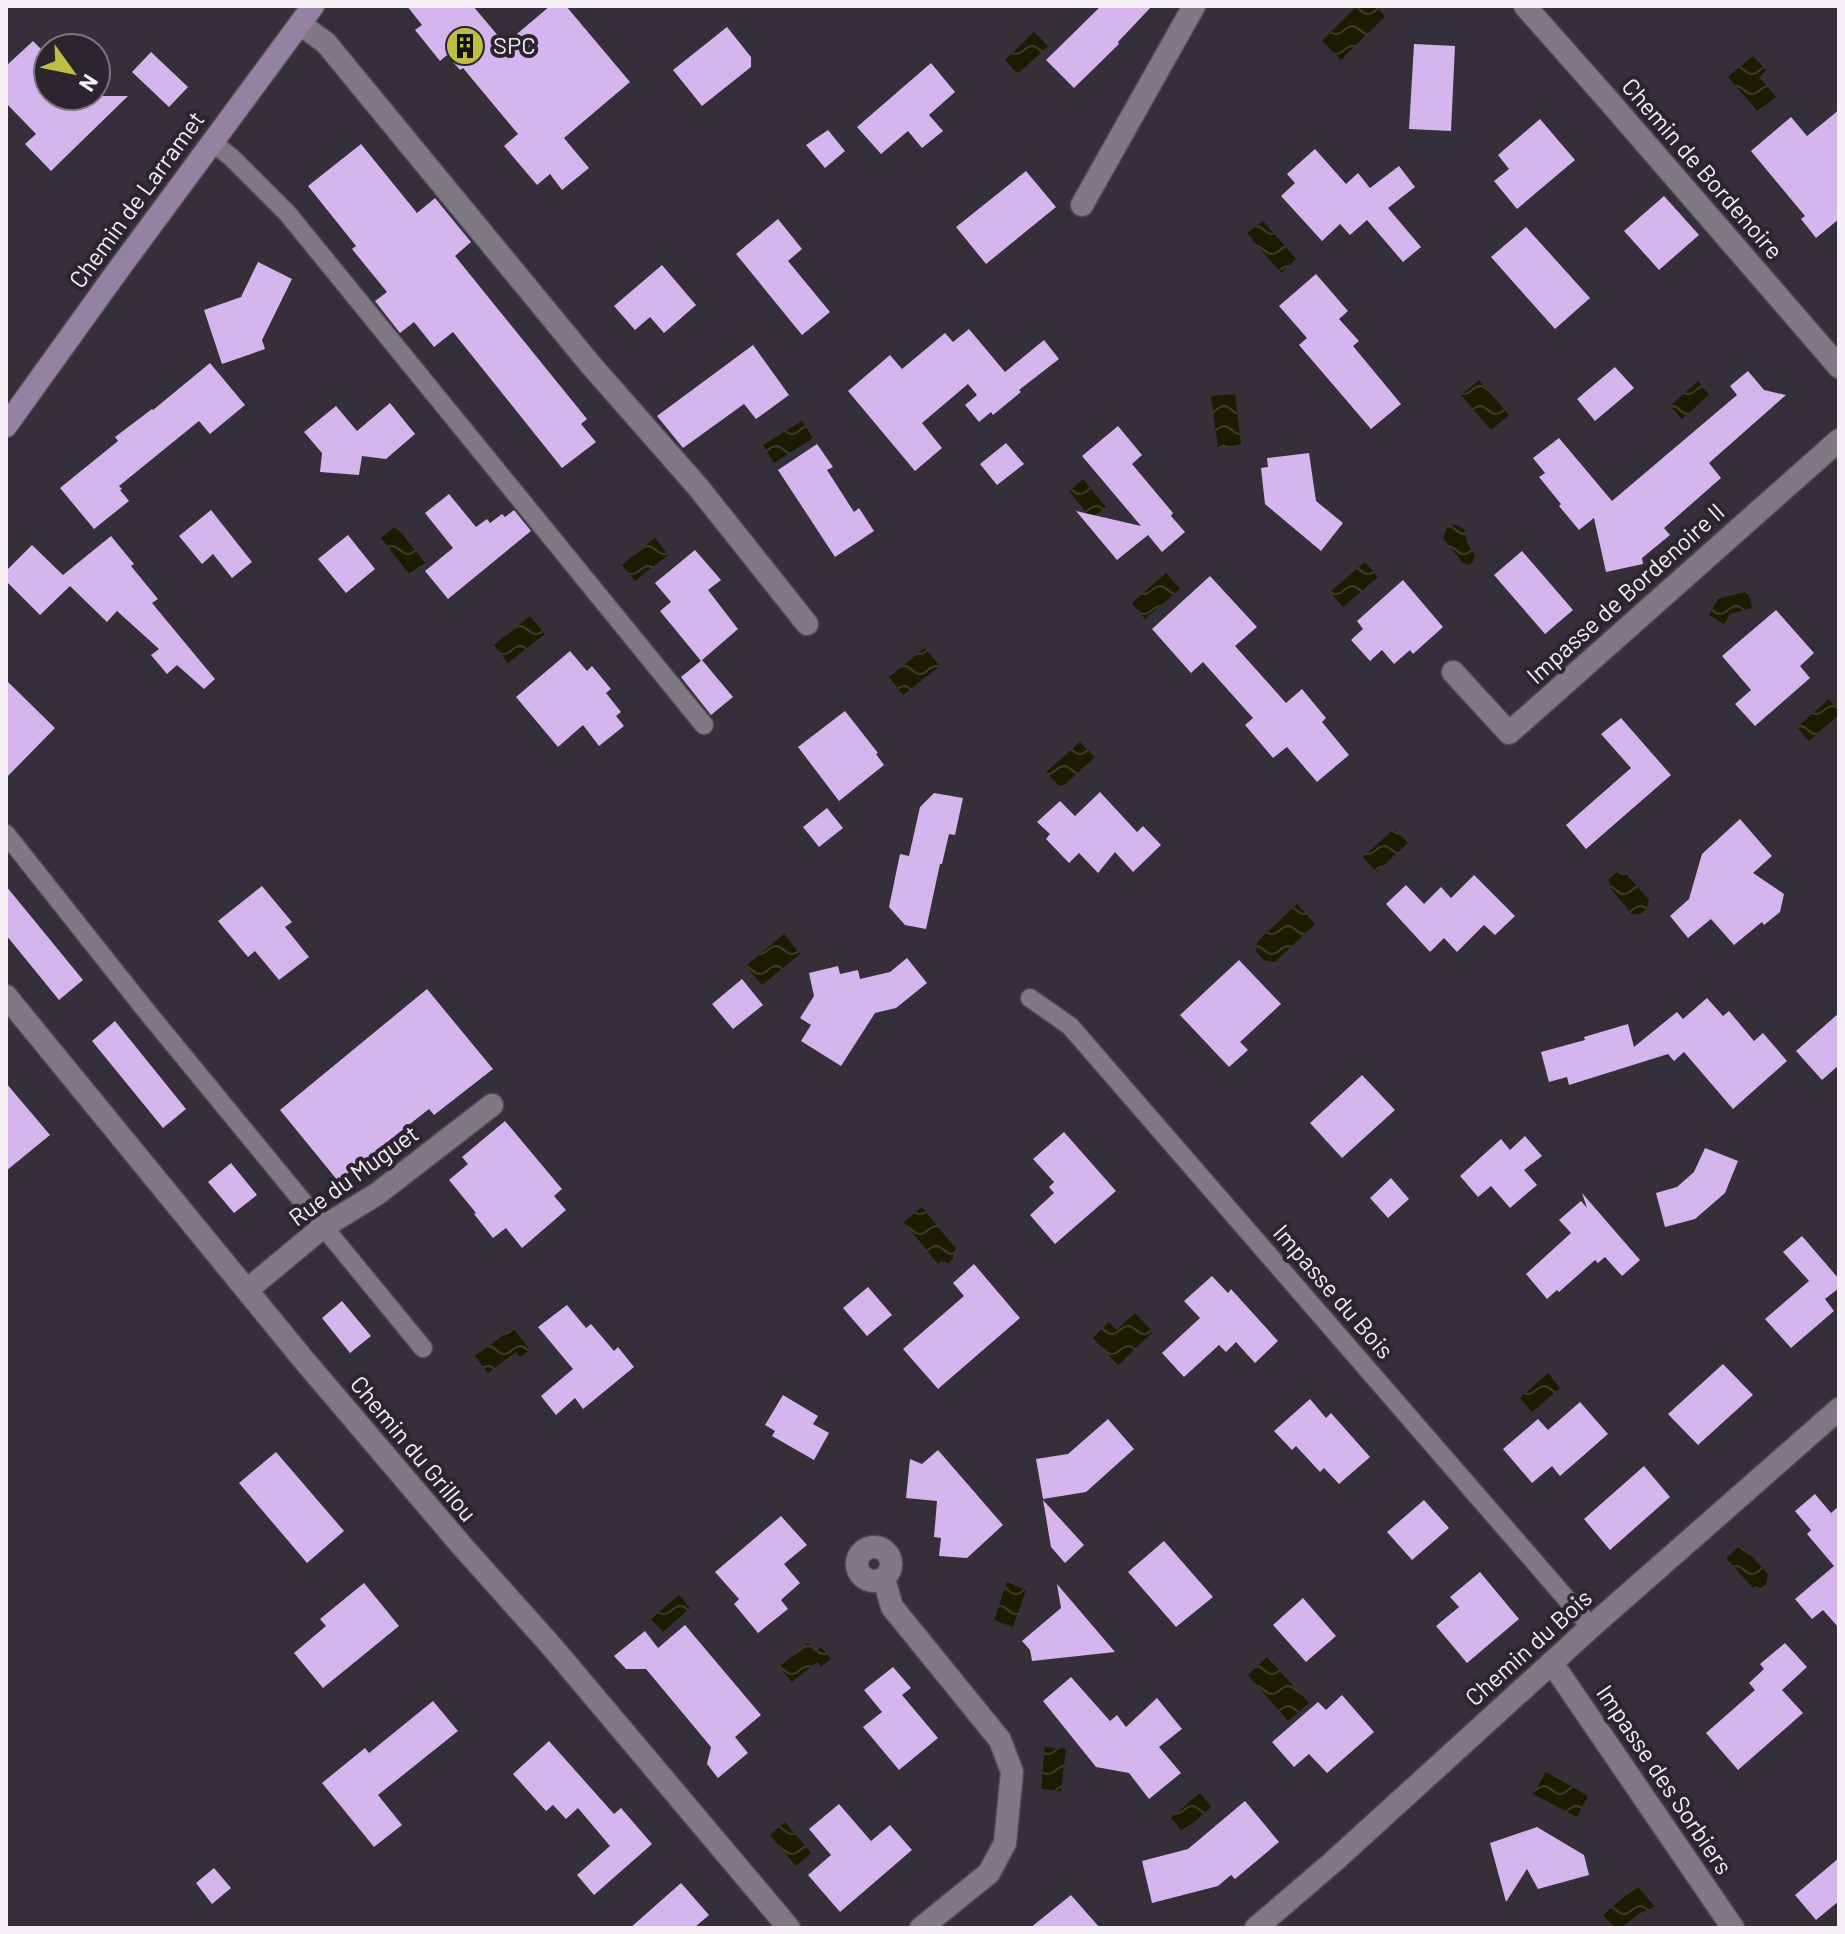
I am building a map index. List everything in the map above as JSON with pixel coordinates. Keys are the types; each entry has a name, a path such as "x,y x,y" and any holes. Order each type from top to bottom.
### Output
{"main road":[{"name":"Chemin de Larramet","path":"6,426 307,15"}],"street":[{"path":"1082,205 1194,6"},
{"name":"Chemin de Bordenoire","path":"1525,6 1839,367"},
{"path":"307,15 326,43 590,364 698,487 807,624"},
{"name":"Impasse de Bordenoire II","path":"1453,672 1509,733 1839,440"},
{"name":"Chemin du Grillou","path":"6,996 362,1429 554,1649 789,1928"},
{"name":"Rue du Muguet","path":"247,1290 323,1227 377,1194 492,1105"},
{"name":"Chemin du Bois","path":"1256,1928 1839,1409"},
{"path":"884,1579 892,1607 1000,1740 1012,1772 1005,1843 989,1873 921,1928"},
{"name":"Impasse des Sorbiers","path":"1552,1663 1733,1928"}],"lane":[{"path":"212,142 288,214 704,725"},
{"path":"6,834 148,1013 423,1348"},
{"name":"Impasse du Bois","path":"1030,998 1070,1026 1591,1627"}],"water":[{"path":"1357,6 1375,6 1385,16 1341,60 1322,41"},
{"path":"1034,32 1048,46 1018,74 1005,60"},
{"path":"1753,56 1766,70 1759,77 1776,97 1758,112 1728,77"},
{"path":"1263,221 1296,259 1281,273 1247,233"},
{"path":"1479,380 1509,415 1491,430 1461,395"},
{"path":"1698,381 1709,395 1682,419 1670,406"},
{"path":"1235,394 1241,444 1218,448 1211,396"},
{"path":"802,421 813,438 774,463 763,445"},
{"path":"1083,479 1106,507 1091,518 1069,491"},
{"path":"1456,525 1464,529 1467,543 1475,555 1469,565 1463,563 1443,538 1448,526"},
{"path":"396,526 425,563 410,575 381,538"},
{"path":"655,538 668,555 635,581 622,565"},
{"path":"1365,562 1378,577 1343,607 1330,592"},
{"path":"1166,573 1180,589 1145,619 1132,603"},
{"path":"1748,591 1752,608 1730,614 1724,624 1709,615 1718,599"},
{"path":"530,616 545,634 508,663 494,645"},
{"path":"925,648 940,666 903,695 889,677"},
{"path":"1829,699 1839,715 1809,741 1797,727"},
{"path":"1080,742 1095,757 1061,788 1046,772"},
{"path":"1394,829 1408,843 1376,872 1363,857"},
{"path":"1617,872 1626,874 1649,900 1642,913 1632,914 1611,889 1609,879"},
{"path":"1297,904 1315,924 1275,962 1264,960 1256,952 1257,942"},
{"path":"784,934 800,954 762,985 746,966"},
{"path":"922,1207 956,1249 949,1263 941,1261 938,1264 904,1222"},
{"path":"1135,1313 1153,1332 1118,1365 1093,1338 1109,1322 1117,1330"},
{"path":"513,1328 530,1350 520,1357 516,1352 488,1373 475,1356"},
{"path":"1548,1373 1560,1388 1532,1412 1520,1398"},
{"path":"1741,1545 1768,1574 1766,1586 1753,1588 1726,1558"},
{"path":"1007,1582 1026,1590 1013,1627 994,1620"},
{"path":"679,1595 690,1608 663,1632 651,1619"},
{"path":"808,1643 815,1652 821,1647 831,1659 821,1666 817,1662 792,1682 779,1667"},
{"path":"1267,1657 1309,1703 1288,1721 1248,1675"},
{"path":"1045,1747 1066,1749 1061,1791 1041,1789"},
{"path":"1546,1772 1588,1796 1577,1817 1533,1794"},
{"path":"1200,1793 1211,1807 1183,1832 1171,1818"},
{"path":"785,1822 811,1853 796,1866 770,1835"},
{"path":"1637,1886 1655,1907 1640,1913 1621,1928 1615,1928 1603,1915"}],"building":[{"path":"407,6 473,6 505,44 550,6 566,6 630,82 564,138 589,168 562,190 550,174 537,185 504,146 518,134 463,68 460,70 447,55 440,61 415,30 422,25"},
{"path":"1101,6 1152,6 1074,88 1046,60"},
{"path":"727,27 751,57 751,67 702,106 673,70"},
{"path":"32,42 32,112 112,112 51,171 25,144 36,134 6,103 6,66"},
{"path":"1414,44 1455,46 1451,131 1409,129"},
{"path":"151,52 188,87 169,107 132,72"},
{"path":"931,63 955,92 929,115 943,131 922,148 908,131 881,154 857,127"},
{"path":"112,96 128,96 112,112"},
{"path":"1839,110 1839,219 1816,238 1801,219 1805,216 1751,151 1791,117 1807,136"},
{"path":"1540,119 1575,160 1517,209 1494,181 1509,169 1498,155"},
{"path":"828,130 845,151 825,168 806,145"},
{"path":"361,144 417,213 435,198 471,242 455,256 587,419 581,424 596,442 562,468 453,332 434,347 414,322 400,333 375,301 387,292 352,249 356,246 308,186"},
{"path":"1315,149 1346,184 1358,173 1370,188 1399,166 1415,187 1388,208 1421,247 1403,262 1367,220 1350,235 1340,224 1322,241 1281,196 1295,183 1287,174"},
{"path":"1026,171 1056,207 986,264 956,227"},
{"path":"1664,196 1699,235 1659,270 1624,231"},
{"path":"778,219 802,249 788,261 830,312 802,335 736,254"},
{"path":"1526,227 1590,298 1555,329 1491,257"},
{"path":"258,262 292,279 262,340 265,349 222,364 204,310 241,297"},
{"path":"662,265 696,305 664,333 650,317 635,330 614,306"},
{"path":"1316,274 1348,311 1339,319 1359,341 1353,346 1401,404 1371,429 1299,345 1307,338 1279,306"},
{"path":"969,329 1005,372 1044,340 1059,359 993,415 991,412 979,422 965,405 977,395 968,384 922,423 942,448 915,471 848,391 890,355 902,369 945,333 953,342"},
{"path":"753,345 789,395 756,419 744,404 683,448 657,416"},
{"path":"210,363 245,405 210,434 199,421 119,486 129,501 94,529 60,488 118,441 115,437"},
{"path":"1615,367 1634,388 1595,421 1577,399"},
{"path":"1748,371 1764,390 1786,395 1709,463 1721,478 1664,528 1670,535 1642,558 1643,564 1606,572 1594,518 1579,530 1539,477 1545,473 1533,458 1559,438 1612,501 1737,395 1730,386"},
{"path":"390,403 415,434 386,459 362,456 359,475 320,472 322,453 304,432 336,406 357,431"},
{"path":"1118,426 1142,455 1132,464 1185,532 1162,552 1148,535 1117,560 1076,511 1141,526 1082,456"},
{"path":"1006,443 1024,464 997,485 980,464"},
{"path":"817,444 833,467 827,470 854,512 859,508 874,531 835,557 778,470"},
{"path":"1309,453 1316,501 1343,523 1321,551 1265,504 1261,468 1268,467 1267,458"},
{"path":"449,494 476,527 487,519 490,523 514,510 531,531 448,599 425,571 453,548 425,513"},
{"path":"211,510 252,562 232,578 213,554 202,564 179,536"},
{"path":"348,535 375,569 346,593 318,559"},
{"path":"111,536 158,599 152,603 215,679 204,689 177,665 167,674 151,655 159,649 117,611 107,622 70,586 40,615 6,581 6,571 32,545 63,575"},
{"path":"695,550 721,580 708,590 738,629 701,661 660,611 671,602 655,583"},
{"path":"1522,551 1573,610 1545,634 1494,575"},
{"path":"1210,576 1257,627 1235,646 1286,703 1302,689 1326,718 1322,722 1349,755 1317,782 1287,747 1273,758 1245,725 1253,718 1203,662 1191,673 1152,629"},
{"path":"1403,580 1443,627 1413,654 1410,650 1394,664 1382,650 1370,661 1351,640 1363,629 1357,621"},
{"path":"1776,610 1814,653 1800,666 1810,678 1755,726 1735,704 1751,690 1722,656"},
{"path":"570,651 587,671 592,666 611,689 606,693 621,712 616,716 624,726 599,746 583,725 558,747 516,697"},
{"path":"702,660 733,697 711,715 681,677"},
{"path":"6,680 55,728 6,778"},
{"path":"845,711 884,765 839,801 798,747"},
{"path":"1621,718 1671,775 1586,849 1566,825 1631,768 1601,734"},
{"path":"1100,792 1137,832 1143,826 1161,845 1133,872 1115,852 1098,873 1079,853 1069,863 1046,839 1050,834 1037,822 1060,801 1075,816"},
{"path":"934,793 963,798 955,835 949,834 940,864 926,929 905,925 889,907 900,854 909,856 920,807"},
{"path":"827,808 843,828 819,847 803,827"},
{"path":"1740,819 1772,856 1753,873 1784,894 1780,912 1734,945 1711,919 1688,938 1670,916 1689,899 1702,854"},
{"path":"1474,875 1515,916 1495,935 1484,925 1457,952 1444,938 1430,952 1386,904 1406,885 1424,904 1441,887 1451,898"},
{"path":"6,886 83,980 59,1000 6,935"},
{"path":"262,886 292,922 285,927 309,957 279,980 255,951 248,957 218,921"},
{"path":"907,958 927,983 896,1008 875,1013 841,1066 801,1041 811,1025 800,1018 814,996 809,973 838,966 840,974 858,970 860,979 890,972"},
{"path":"1239,960 1281,1004 1240,1042 1248,1050 1229,1067 1180,1015"},
{"path":"742,979 763,1005 733,1029 712,1004"},
{"path":"427,989 493,1069 434,1115 429,1109 338,1181 280,1110"},
{"path":"1707,998 1723,1016 1729,1011 1754,1041 1763,1033 1787,1061 1733,1109 1684,1052 1674,1061 1668,1054 1569,1085 1567,1077 1549,1082 1541,1052 1628,1024 1634,1047 1677,1012 1683,1019"},
{"path":"1839,1013 1839,1065 1822,1080 1796,1051"},
{"path":"115,1021 186,1109 163,1128 92,1041"},
{"path":"1362,1075 1395,1110 1342,1158 1310,1123"},
{"path":"6,1083 50,1135 6,1171"},
{"path":"505,1121 562,1189 554,1196 566,1210 522,1248 506,1228 493,1238 449,1180 468,1164 462,1157"},
{"path":"1064,1132 1116,1191 1055,1244 1030,1215 1054,1193 1049,1187 1054,1182 1033,1159"},
{"path":"1525,1136 1542,1156 1524,1170 1537,1185 1510,1208 1491,1186 1478,1197 1460,1176 1501,1139 1510,1150"},
{"path":"1705,1148 1738,1161 1725,1193 1695,1219 1665,1227 1656,1193 1677,1187 1694,1172"},
{"path":"231,1163 257,1195 234,1213 208,1182"},
{"path":"1391,1178 1409,1199 1388,1218 1370,1198"},
{"path":"1582,1193 1640,1260 1622,1276 1605,1257 1598,1263 1595,1260 1547,1299 1526,1274 1571,1233 1559,1220 1581,1201 1587,1208"},
{"path":"1802,1236 1839,1279 1839,1288 1825,1299 1834,1311 1791,1348 1765,1319 1809,1281 1783,1252"},
{"path":"974,1264 1020,1318 938,1389 903,1349 964,1296 953,1283"},
{"path":"1212,1276 1228,1293 1231,1289 1278,1341 1255,1363 1236,1342 1226,1352 1219,1345 1184,1377 1162,1353 1200,1318 1184,1301"},
{"path":"868,1287 892,1315 867,1336 843,1308"},
{"path":"342,1301 371,1336 350,1353 322,1318"},
{"path":"567,1305 586,1328 591,1324 614,1351 618,1347 634,1367 583,1409 575,1398 556,1415 541,1396 573,1369 538,1327"},
{"path":"1723,1364 1753,1395 1698,1445 1668,1414"},
{"path":"783,1395 818,1416 813,1424 829,1433 814,1460 772,1436 775,1431 765,1425"},
{"path":"1310,1399 1326,1418 1331,1413 1370,1457 1339,1484 1324,1468 1320,1472 1296,1446 1292,1450 1274,1431"},
{"path":"1580,1402 1608,1434 1560,1476 1552,1466 1532,1483 1503,1449 1538,1419 1548,1430"},
{"path":"1108,1419 1134,1449 1086,1492 1043,1499 1036,1459 1068,1454"},
{"path":"938,1450 1003,1525 967,1558 939,1556 941,1538 934,1537 937,1501 906,1498 910,1459 922,1464"},
{"path":"276,1452 344,1531 307,1563 239,1483"},
{"path":"1644,1466 1670,1497 1610,1550 1584,1519"},
{"path":"1815,1494 1831,1513 1839,1506 1839,1628 1823,1610 1812,1619 1795,1599 1834,1566 1807,1534 1811,1530 1795,1511"},
{"path":"1043,1500 1084,1545 1065,1563 1051,1547"},
{"path":"1424,1500 1449,1528 1412,1560 1387,1532"},
{"path":"781,1516 807,1545 784,1564 800,1583 781,1600 788,1609 758,1633 734,1604 739,1599 715,1572"},
{"path":"1164,1541 1213,1597 1176,1627 1128,1572"},
{"path":"1480,1572 1519,1619 1467,1663 1436,1626 1459,1607 1450,1597"},
{"path":"364,1583 399,1626 323,1688 294,1653 326,1626 320,1619"},
{"path":"1057,1584 1115,1652 1032,1661 1030,1650 1022,1641 1061,1608"},
{"path":"1303,1598 1336,1636 1306,1662 1273,1625"},
{"path":"685,1625 761,1715 735,1737 748,1753 718,1778 707,1764 711,1747 646,1669 626,1669 614,1656 645,1631 658,1648"},
{"path":"1785,1643 1807,1667 1782,1690 1803,1713 1738,1770 1706,1733 1755,1690 1749,1683 1764,1669 1760,1664"},
{"path":"893,1667 911,1688 902,1695 938,1738 899,1770 863,1727 882,1712 864,1690"},
{"path":"1071,1677 1110,1721 1117,1715 1126,1727 1157,1698 1182,1729 1159,1747 1181,1773 1149,1799 1129,1773 1096,1767 1043,1701"},
{"path":"1342,1695 1374,1732 1327,1773 1309,1754 1294,1767 1272,1742 1318,1702 1326,1710"},
{"path":"433,1701 458,1731 378,1795 402,1825 374,1847 322,1783 365,1748 369,1753"},
{"path":"549,1741 614,1814 621,1808 652,1844 594,1895 577,1875 610,1846 578,1808 566,1819 553,1805 546,1811 513,1774"},
{"path":"1245,1801 1279,1842 1235,1879 1231,1875 1218,1886 1152,1903 1142,1861 1188,1849"},
{"path":"839,1804 871,1841 890,1825 912,1850 840,1912 808,1875 831,1855 809,1829"},
{"path":"1537,1827 1584,1855 1589,1875 1538,1889 1527,1869 1506,1902 1490,1843"},
{"path":"1839,1858 1839,1901 1816,1920 1795,1895"},
{"path":"214,1868 231,1888 212,1904 196,1883"},
{"path":"681,1883 709,1915 694,1928 630,1928"},
{"path":"1071,1895 1100,1928 1030,1928"}],"place":[{"name":"SPC","path":"465,46"}]}
